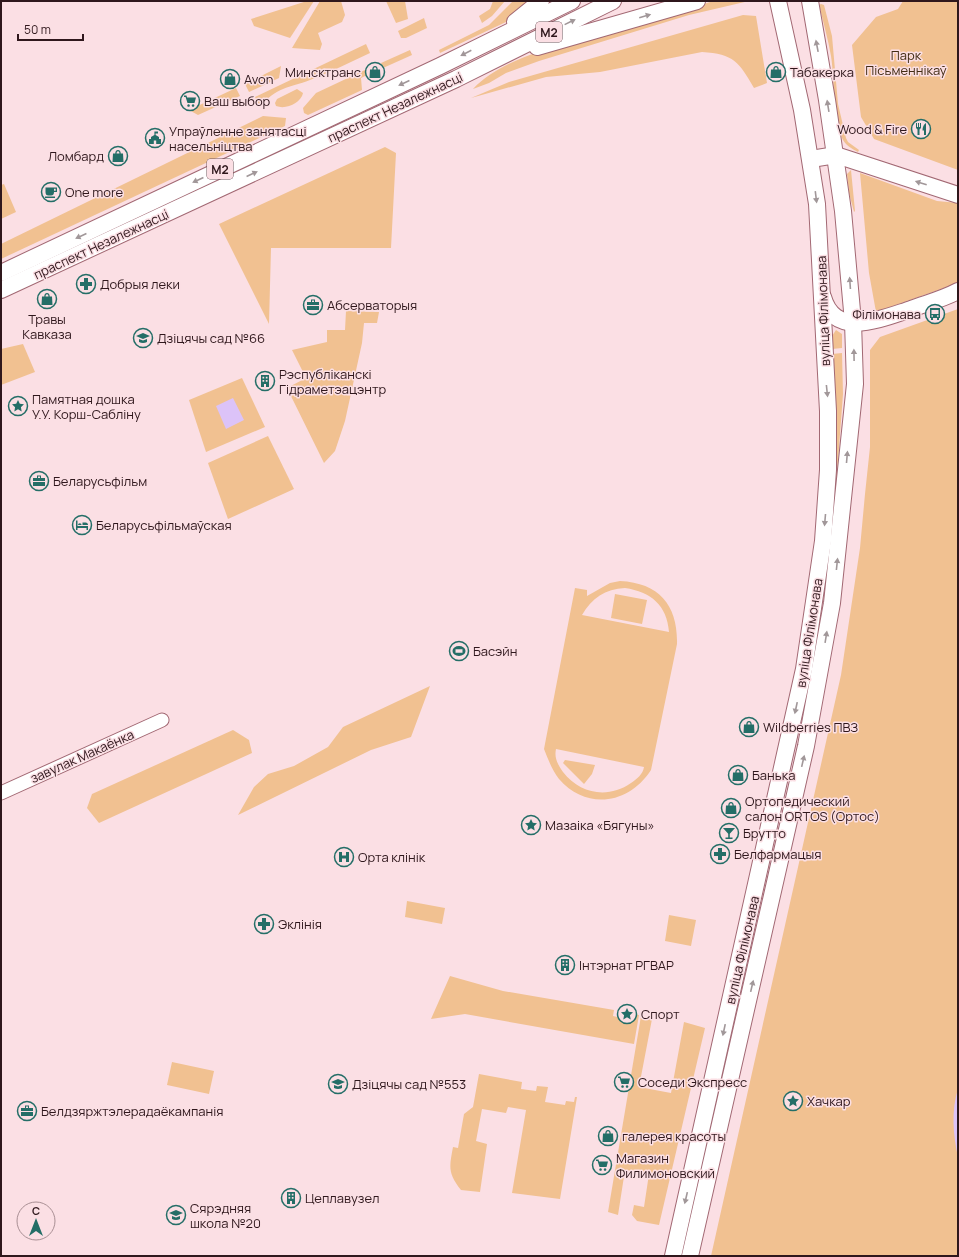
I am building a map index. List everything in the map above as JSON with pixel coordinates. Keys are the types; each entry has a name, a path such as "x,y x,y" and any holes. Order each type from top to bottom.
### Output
{"main road":[{"path":"492,40 541,1"},
{"name":"праспект Незалежнасці","path":"1,273 440,66 572,1"},
{"name":"праспект Незалежнасці","path":"1,290 485,64 613,1"},
{"path":"485,64 553,42 697,1"},
{"name":"вуліца Філімонава","path":"673,1256 789,743 804,669 824,534 829,446 823,296 817,204 811,159 778,1"},
{"name":"вуліца Філімонава","path":"690,1256 806,746 832,603 855,384 853,322 847,248 836,155 810,1"},
{"path":"811,159 836,155 958,195"},
{"path":"823,296 827,308 832,314 843,320 853,322 877,320 958,292"},
{"path":"815,600 832,603"},
{"path":"730,1002 747,1005"},
{"path":"707,1109 723,1112"}],"street":[{"name":"завулак Макаёнка","path":"1,793 162,720"}],"green space":[{"path":"307,1 314,1 290,38 254,26 251,19"},
{"path":"320,1 341,1 345,15 342,22 318,33 322,44 320,50 292,48"},
{"path":"386,1 405,1 408,19 396,23"},
{"path":"493,1 505,1 492,16 482,23 479,16 490,9"},
{"path":"513,1 532,1 506,22 440,53 439,50 489,25"},
{"path":"713,1 749,1 689,15 539,61 506,73 489,83 473,89 488,76 506,65 526,56 632,27"},
{"name":"Парк Пісьменнікаў","path":"903,1 958,1 958,170 874,139 861,117 852,45 876,17 898,9"},
{"path":"819,5 824,5 832,36 838,104 846,138 848,142 859,150 858,152 845,143 839,128 835,108 831,56"},
{"path":"743,15 756,16 767,83 754,88 744,72 729,57 702,52 600,72 546,77 471,98 509,82"},
{"path":"424,18 427,28 406,38 401,38 398,31"},
{"path":"366,44 370,53 318,77 283,89 272,95 260,107 255,97"},
{"path":"410,50 412,55 383,68 381,63"},
{"path":"281,66 279,78 249,92 245,84"},
{"path":"367,69 369,74 361,78 362,90 308,115 304,113 303,108 316,93"},
{"path":"236,88 240,96 198,115 189,110"},
{"path":"297,89 303,93 302,97 296,103 284,107 276,106 275,103 277,99"},
{"path":"263,116 286,118 285,126 1,259 1,244"},
{"path":"385,147 396,153 391,248 271,248 269,324 219,224"},
{"path":"851,170 854,212 849,193 847,174"},
{"path":"860,173 937,201 958,203 958,283 876,312 869,273"},
{"path":"4,184 16,212 1,219 1,185"},
{"path":"958,309 958,1256 711,1256 841,675 860,548 870,447 870,350 880,337"},
{"path":"346,311 379,312 377,323 364,323 362,343 345,421 335,451 324,463 287,388 306,378 292,350 327,342 327,330 345,330"},
{"path":"836,330 842,334 842,348 832,349 832,336"},
{"path":"23,344 35,372 1,385 1,349"},
{"path":"842,353 843,394 830,568 826,568 834,492 836,445 832,354"},
{"path":"242,378 265,427 206,452 189,400"},
{"path":"268,436 294,489 228,519 208,463"},
{"path":"620,581 646,586 664,599 674,618 677,644 651,770 642,781 631,790 620,796 607,799 595,799 582,796 570,789 559,779 552,768 544,749 575,588 587,590 587,596 610,583","holes":["625,588 643,593 656,601 665,614 669,632 582,615 590,604 605,592","556,749 644,767 641,774 637,778 622,788 613,791 595,792 578,785 563,772 557,761"]},
{"path":"615,594 647,600 642,624 611,618"},
{"path":"430,686 411,737 371,750 238,815 254,787 268,774 294,766 328,747 343,727"},
{"path":"233,730 249,740 252,753 99,823 87,808 92,794"},
{"path":"565,760 595,765 592,774 584,784 563,763"},
{"path":"407,901 445,908 442,924 405,917"},
{"path":"669,915 696,920 691,946 665,941"},
{"path":"450,976 503,991 614,1010 613,1016 626,1019 627,1013 639,1015 634,1044 465,1014 431,1019"},
{"path":"641,1016 652,1019 639,1087 671,1093 684,1022 705,1028 659,1225 637,1221 632,1215 634,1205 644,1207 649,1174 625,1170 618,1215 608,1212"},
{"path":"172,1062 214,1071 209,1094 167,1085"},
{"path":"479,1074 522,1082 521,1089 536,1091 537,1086 548,1087 545,1102 565,1105 566,1101 574,1102 575,1097 577,1097 560,1199 512,1193 526,1110 508,1107 506,1113 482,1109 476,1141 487,1144 480,1192 461,1190 457,1184 452,1174 450,1165 453,1147 458,1148 464,1114 473,1107"}],"shaded area":[{"path":"233,398 244,420 226,429 216,406"},
{"path":"958,1089 958,1157 955,1140 954,1106"}],"place":[{"name":"Минсктранс","path":"375,72"},
{"name":"Табакерка","path":"776,72"},
{"name":"Avon","path":"230,79"},
{"name":"Ваш выбор","path":"190,101"},
{"name":"Wood & Fire","path":"921,129"},
{"name":"Упраўленне занятасці насельніцтва","path":"155,138"},
{"name":"Ломбард","path":"118,156"},
{"name":"One more","path":"51,192"},
{"name":"Добрыя леки","path":"86,284"},
{"name":"Травы Кавказа","path":"47,299"},
{"name":"Абсерваторыя","path":"313,305"},
{"name":"Філімонава","path":"935,314"},
{"name":"Дзіцячы сад №66","path":"143,338"},
{"name":"Рэспубліканскі Гідраметэацэнтр","path":"265,381"},
{"name":"Памятная дошка У.У. Корш-Сабліну","path":"18,406"},
{"name":"Беларусьфільм","path":"39,481"},
{"name":"Беларусьфільмаўская","path":"82,525"},
{"name":"Басэйн","path":"459,651"},
{"name":"Wildberries ПВЗ","path":"749,727"},
{"name":"Банька","path":"738,775"},
{"name":"Ортопедический салон ORTOS (Ортос)","path":"731,808"},
{"name":"Мазаіка «Бягуны»","path":"531,825"},
{"name":"Брутто","path":"729,833"},
{"name":"Белфармацыя","path":"720,854"},
{"name":"Орта клінік","path":"344,857"},
{"name":"Эклінія","path":"264,924"},
{"name":"Інтэрнат РГВАР","path":"565,965"},
{"name":"Спорт","path":"627,1014"},
{"name":"Соседи Экспресс","path":"624,1082"},
{"name":"Дзіцячы сад №553","path":"338,1084"},
{"name":"Хачкар","path":"793,1101"},
{"name":"Белдзяржтэлерадаёкампанія","path":"27,1111"},
{"name":"галерея красоты","path":"608,1136"},
{"name":"Магазин Филимоновский","path":"602,1165"},
{"name":"Цеплавузел","path":"291,1198"},
{"name":"Сярэдняя школа №20","path":"176,1215"}]}
